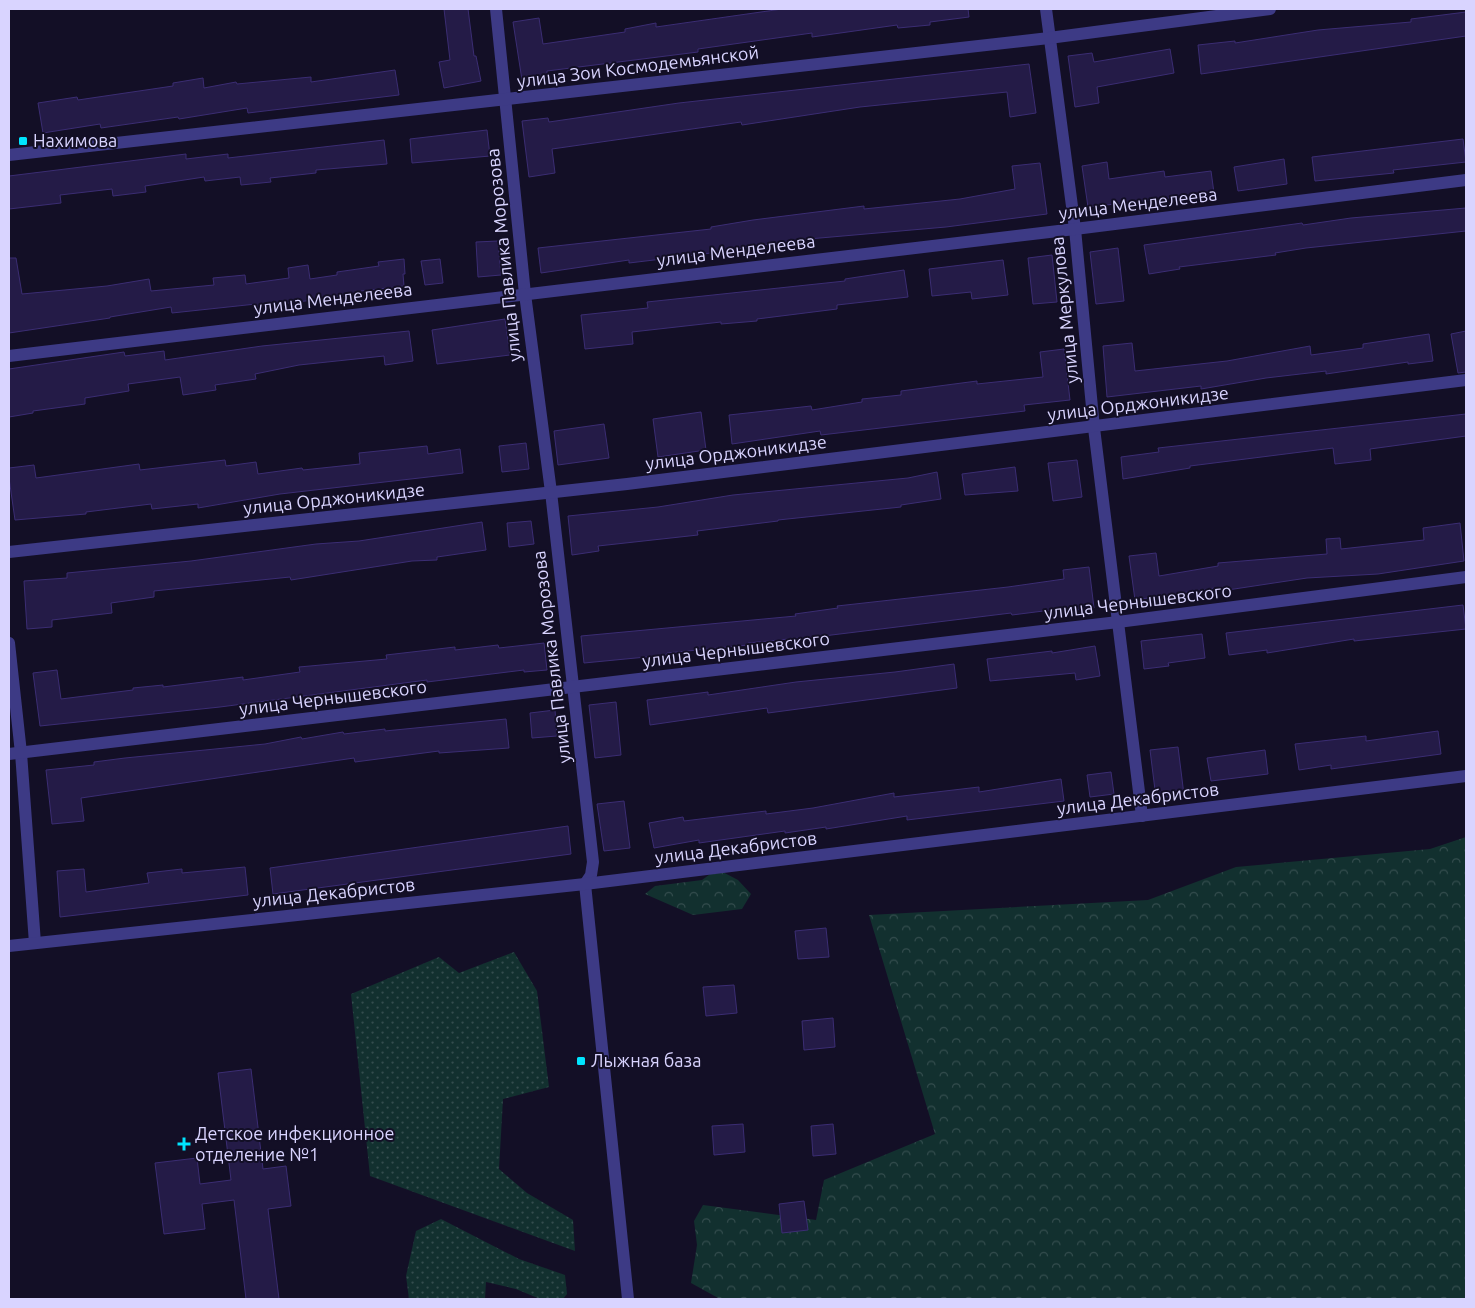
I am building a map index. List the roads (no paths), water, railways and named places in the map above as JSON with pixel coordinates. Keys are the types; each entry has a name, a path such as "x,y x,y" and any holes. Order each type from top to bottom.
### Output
{"street":[{"name":"улица Павлика Морозова","path":"496,9 525,294 551,492 593,862 591,875 584,884 628,1299"},
{"name":"улица Меркулова","path":"1046,9 1075,229 1094,428 1142,816"},
{"name":"улица Зои Космодемьянской","path":"9,155 1049,38 1270,9"},
{"name":"улица Менделеева","path":"9,356 1075,229 1466,180"},
{"name":"улица Орджоникидзе","path":"9,552 551,492 1094,428 1466,380"},
{"name":"улица Чернышевского","path":"15,754 1118,622 1466,577"},
{"path":"9,642 15,754 35,944"},
{"name":"улица Декабристов","path":"9,946 584,884 1466,776"}],"place":[{"name":"Нахимова","path":"23,141"},
{"name":"Лыжная база","path":"581,1061"},
{"name":"Детское инфекционное отделение №1","path":"184,1144"}]}
